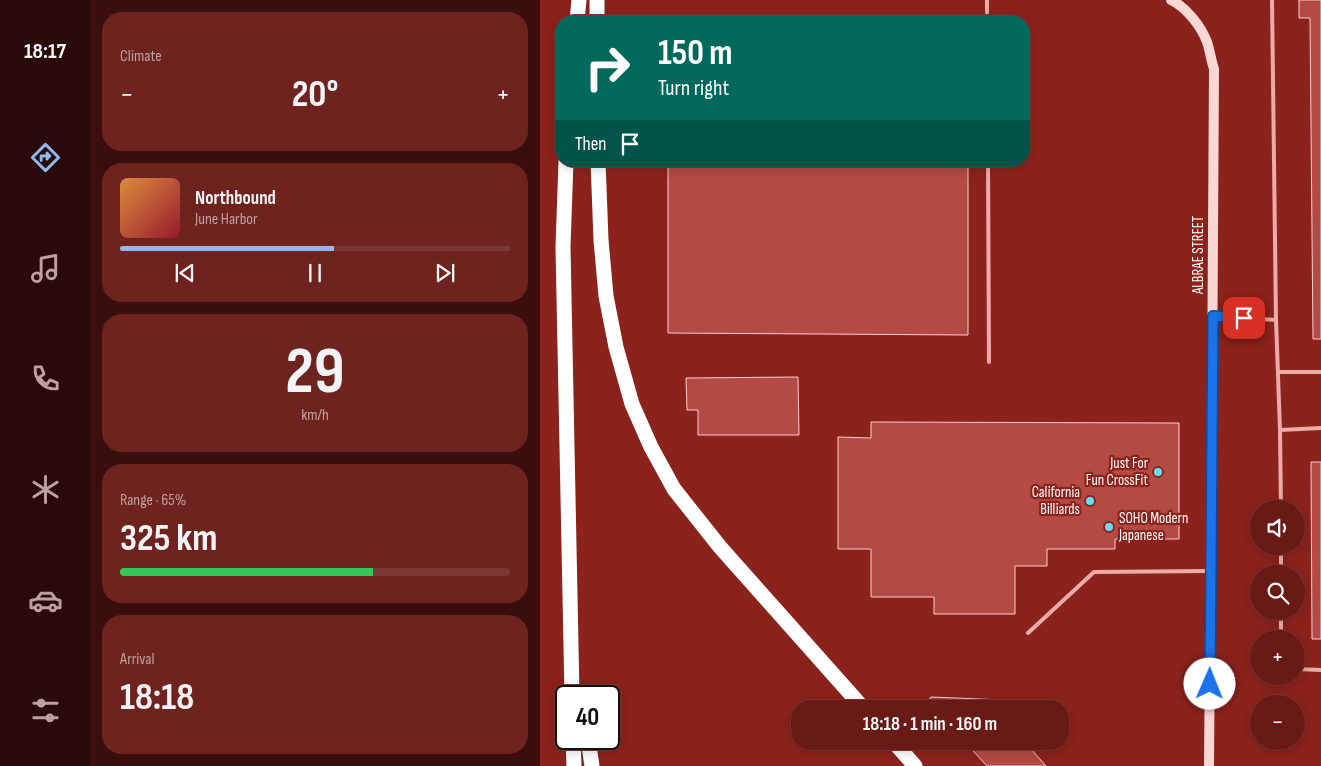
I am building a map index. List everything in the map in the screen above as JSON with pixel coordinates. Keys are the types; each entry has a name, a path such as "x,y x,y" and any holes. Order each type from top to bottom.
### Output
{"highway":[{"path":"578,15 579,0"},
{"path":"597,0 597,15"},
{"path":"566,167 563,247 572,685"},
{"path":"598,167 601,240 606,296 616,348 632,404 651,447 674,489 720,547 856,700"},
{"path":"570,612 580,685"},
{"path":"573,750 574,766"},
{"path":"590,750 592,766"},
{"path":"901,750 915,766"}],"street":[{"name":"ALBRAE STREET","path":"1176,1 1192,16 1206,40 1214,69 1209,766"}],"lane":[{"path":"987,0 987,15"},
{"path":"1272,0 1276,320 1279,372 1281,500"},
{"path":"988,167 989,362"},
{"path":"1213,316 1276,320"},
{"path":"1279,372 1321,372"},
{"path":"1280,430 1321,428"},
{"path":"1028,633 1094,572 1211,571"},
{"path":"1305,669 1321,670"}],"building":[{"path":"1299,0 1321,0 1321,339 1313,339 1310,18 1299,18"},
{"path":"668,167 968,167 968,335 668,333"},
{"path":"798,377 799,435 698,435 698,410 687,410 686,378"},
{"path":"871,422 1179,423 1179,539 1115,539 1115,549 1047,549 1047,566 1015,566 1015,614 934,614 934,597 871,597 871,549 838,549 838,437 871,438"},
{"path":"1311,462 1321,462 1321,639 1312,639"},
{"path":"931,697 1004,700 929,700"},
{"path":"972,750 1032,750 1046,766 987,766"}],"place":[{"name":"Just For Fun CrossFit","path":"1158,472"},
{"name":"California Billiards","path":"1090,501"},
{"name":"SOHO Modern Japanese","path":"1109,527"}],"route":[{"path":"1210,684 1213,316 1244,318"}]}
